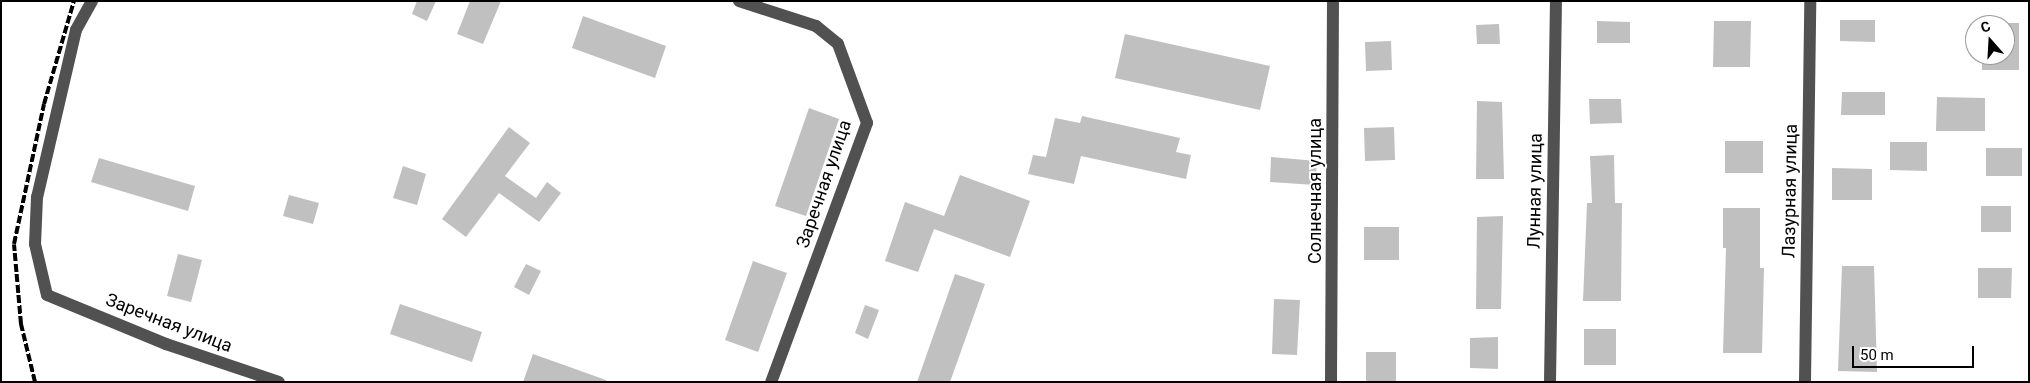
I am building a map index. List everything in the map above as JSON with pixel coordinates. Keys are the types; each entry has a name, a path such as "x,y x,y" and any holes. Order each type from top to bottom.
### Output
{"street":[{"name":"Заречная улица","path":"92,1 76,30 37,197 36,244 47,294 166,344 279,382"},
{"name":"Заречная улица","path":"739,1 816,26 838,44 867,123 771,382"},
{"name":"Солнечная улица","path":"1331,382 1333,1"},
{"name":"Лунная улица","path":"1550,382 1556,1"},
{"name":"Лазурная улица","path":"1805,382 1810,1"}],"building":[{"path":"417,1 436,1 427,21 412,14"},
{"path":"470,1 501,1 483,44 457,34"},
{"path":"583,16 666,46 655,78 572,48"},
{"path":"1840,20 1875,20 1875,42 1840,41"},
{"path":"1597,21 1630,22 1630,43 1597,43"},
{"path":"1714,21 1751,21 1750,67 1713,67"},
{"path":"2015,23 2019,23 2019,70 1982,70 1982,65 2015,65"},
{"path":"1499,24 1500,44 1477,44 1476,25"},
{"path":"1125,34 1270,66 1260,110 1115,78"},
{"path":"1391,41 1392,70 1366,71 1365,42"},
{"path":"1842,92 1885,92 1885,115 1841,115"},
{"path":"1937,97 1985,98 1985,131 1936,131"},
{"path":"1589,99 1621,99 1622,123 1590,124"},
{"path":"1477,101 1502,102 1504,179 1476,179"},
{"path":"809,108 839,119 806,216 775,206"},
{"path":"1082,116 1180,138 1176,152 1191,155 1186,179 1081,156 1074,184 1028,174 1033,155 1046,157 1055,118 1080,123"},
{"path":"509,127 530,143 505,176 536,198 547,182 561,193 539,222 499,193 466,237 442,219"},
{"path":"1394,127 1395,160 1365,161 1364,128"},
{"path":"1725,141 1763,141 1763,173 1725,173"},
{"path":"1890,142 1927,142 1927,171 1890,170"},
{"path":"1986,148 2022,148 2022,176 1986,176"},
{"path":"1614,155 1615,203 1622,203 1621,301 1583,301 1587,203 1592,203 1590,156"},
{"path":"1271,157 1317,161 1315,185 1270,182"},
{"path":"99,158 195,186 188,211 91,182"},
{"path":"403,166 426,174 417,205 393,198"},
{"path":"1832,168 1872,169 1872,200 1832,200"},
{"path":"960,175 1030,201 1010,257 934,229 918,272 885,261 905,202 944,216"},
{"path":"289,195 319,203 313,224 283,216"},
{"path":"1981,206 2011,206 2011,232 1981,232"},
{"path":"1723,208 1760,208 1760,268 1764,268 1762,353 1723,353 1726,248 1723,248"},
{"path":"1503,216 1501,309 1476,309 1477,217"},
{"path":"1364,227 1399,227 1399,260 1364,260"},
{"path":"178,254 202,260 191,302 167,296"},
{"path":"753,261 787,273 758,352 725,340"},
{"path":"526,264 541,271 529,295 514,287"},
{"path":"1842,266 1874,266 1877,372 1838,371"},
{"path":"1978,268 2012,268 2011,298 1978,298"},
{"path":"955,274 985,284 950,382 917,382"},
{"path":"1274,299 1300,300 1297,355 1272,354"},
{"path":"400,304 482,332 472,362 390,334"},
{"path":"865,305 879,310 868,339 855,333"},
{"path":"1584,329 1616,329 1616,365 1584,365"},
{"path":"1498,337 1498,369 1470,368 1470,338"},
{"path":"1366,352 1396,352 1396,382 1366,382"},
{"path":"533,354 606,380 606,382 523,382"}],"railway":[{"path":"35,382 21,324 14,244 44,104 74,1"}]}
